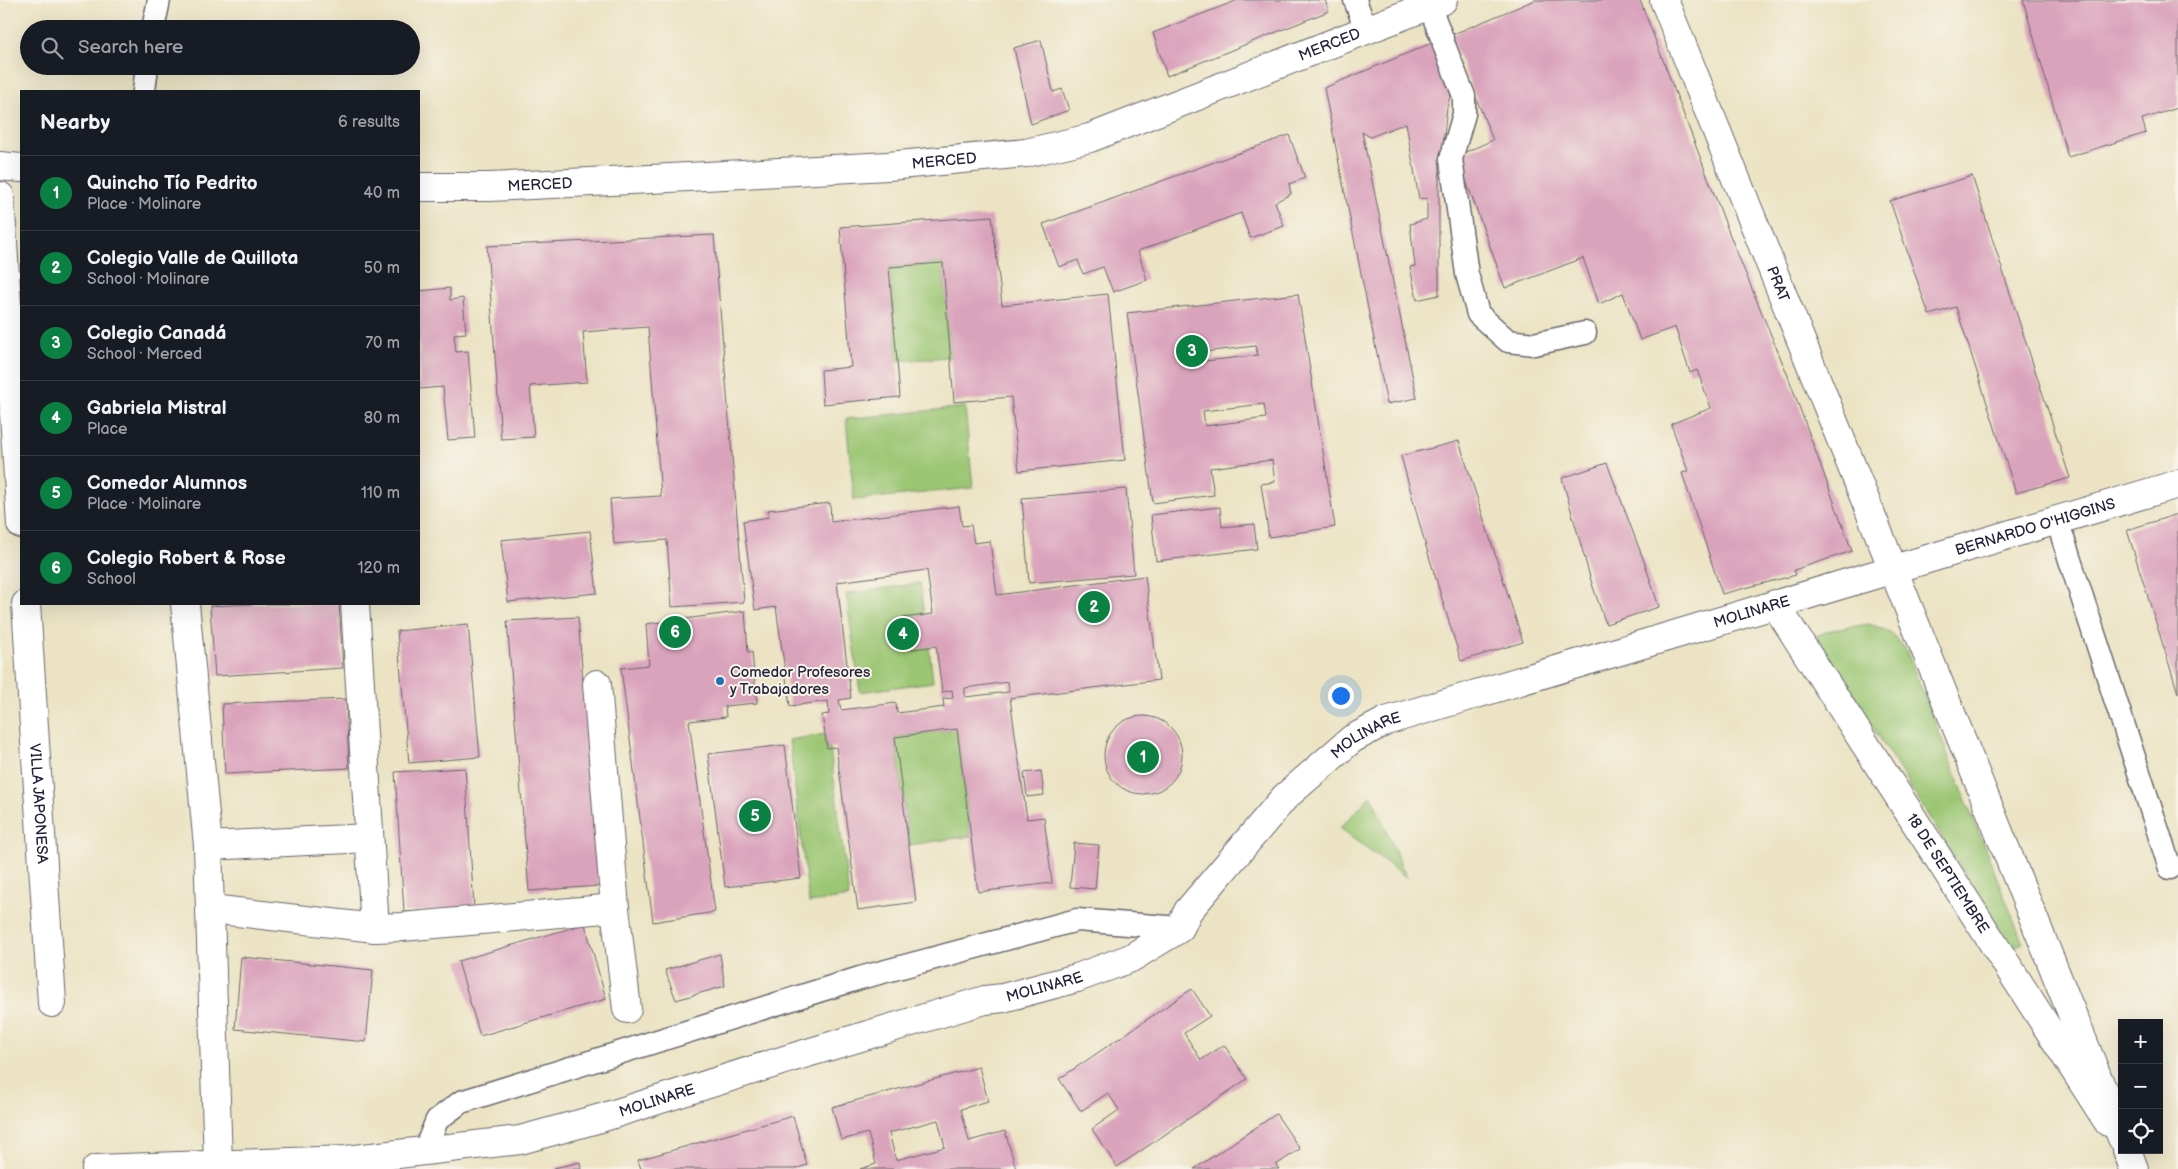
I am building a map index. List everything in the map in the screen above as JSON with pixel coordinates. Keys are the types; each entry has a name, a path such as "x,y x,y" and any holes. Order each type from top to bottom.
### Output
{"street":[{"name":"PRAT","path":"1664,0 1892,568"},
{"name":"MERCED","path":"420,186 489,187 670,178 888,166 1026,153 1090,138 1436,3"},
{"path":"0,166 20,168"},
{"path":"0,196 20,508"},
{"name":"BERNARDO O'HIGGINS","path":"1892,568 2178,484"},
{"name":"MOLINARE","path":"96,1169 218,1164 346,1165 424,1152 520,1140 583,1124 933,1015 1077,978 1131,958 1180,928 1188,911 1285,797 1352,739 1386,720 1892,568"},
{"path":"1892,568 2118,1128"},
{"name":"18 DE SEPTIEMBRE","path":"1775,604 2118,1136"},
{"name":"VILLA JAPONESA","path":"26,605 52,1003"},
{"path":"185,605 208,846 218,1164"},
{"path":"355,605 375,928"},
{"path":"597,684 614,908 627,1010"},
{"path":"208,846 368,838"},
{"path":"211,909 375,928 614,908"},
{"path":"2128,1154 2134,1169"}],"lane":[{"path":"155,20 159,0"},
{"path":"1355,0 1366,30"},
{"path":"1436,3 1443,41 1464,96 1464,114 1451,159 1467,274 1478,314 1508,341 1534,344 1585,333"},
{"path":"144,90 146,75"},
{"path":"2057,520 2170,868"},
{"path":"424,1152 437,1120 461,1102 860,978 1077,920 1180,928"}],"green space":[{"path":"943,263 951,357 897,361 889,267"},
{"path":"965,407 973,488 854,500 846,419"},
{"path":"920,583 924,615 902,618 929,647 933,682 860,692 846,594"},
{"path":"1868,624 1890,633 1906,650 2023,943 2011,948 1816,636 1831,630"},
{"path":"957,729 971,836 909,845 895,737"},
{"path":"825,734 827,748 830,748 849,897 809,903 789,740"},
{"path":"1371,795 1407,878 1340,828"}],"building":[{"path":"1238,0 1325,0 1329,11 1167,76 1153,33"},
{"path":"1535,0 1640,0 1731,238 1788,376 1852,551 1794,570 1796,575 1722,594 1682,473 1688,471 1671,424 1711,408 1697,370 1690,373 1675,327 1640,340 1623,293 1599,304 1583,258 1505,288 1457,156 1493,140 1453,41 1452,90 1447,107 1439,180 1439,295 1417,300 1410,267 1415,266 1410,224 1427,219 1427,198 1419,199 1406,123 1370,137 1362,132 1417,398 1387,404 1324,88"},
{"path":"2023,0 2178,0 2178,108 2142,119 2146,133 2068,157"},
{"path":"1041,40 1053,92 1062,89 1069,110 1031,124 1014,48"},
{"path":"1289,135 1305,178 1289,184 1291,194 1275,202 1284,226 1250,238 1241,213 1138,251 1147,280 1113,292 1103,267 1083,274 1078,260 1059,267 1043,224"},
{"path":"1972,176 2070,478 2016,493 1956,307 1929,315 1890,201"},
{"path":"992,216 1002,305 1108,294 1125,460 1019,471 1011,397 954,402 943,263 889,267 900,397 823,404 821,370 851,367 840,227"},
{"path":"714,235 744,602 672,607 667,540 614,544 610,499 661,496 648,327 583,332 587,382 530,386 534,437 501,439 487,246"},
{"path":"450,288 450,300 463,298 466,333 454,334 456,352 468,351 475,438 448,440 443,387 420,389 420,291"},
{"path":"1298,294 1335,527 1269,537 1261,484 1275,482 1272,460 1210,468 1214,495 1153,503 1127,313","holes":["1255,346 1258,355 1197,362 1195,353","1264,404 1266,418 1205,426 1203,411"]},
{"path":"1459,441 1523,642 1461,661 1424,540 1401,456"},
{"path":"1607,463 1659,607 1606,624 1592,584 1562,478"},
{"path":"1126,489 1134,574 1029,583 1022,498"},
{"path":"830,503 831,522 959,506 962,526 971,525 974,543 990,541 997,595 1145,576 1159,680 1010,698 1027,819 1044,817 1052,883 978,892 957,729 895,737 916,902 858,910 836,747 827,748 822,715 829,714 828,701 790,706 776,607 755,610 743,521 769,517 768,510","holes":["927,570 933,614 902,618 907,650 936,646 942,692 952,690 953,698 943,699 944,707 897,713 896,703 841,710 839,700 851,698 837,582","1008,682 1009,692 965,697 965,688"]},
{"path":"1220,507 1222,527 1254,524 1257,549 1156,561 1151,515"},
{"path":"2178,514 2178,693 2127,530"},
{"path":"590,531 597,593 508,602 501,540"},
{"path":"339,605 343,668 215,676 210,606"},
{"path":"745,611 748,652 752,652 757,703 725,706 726,717 689,721 715,912 653,922 621,668 649,665 646,624"},
{"path":"578,617 599,886 529,891 507,621"},
{"path":"468,624 480,757 409,763 397,631"},
{"path":"346,699 349,768 225,774 222,704"},
{"path":"1143,716 1158,719 1170,728 1179,740 1182,755 1179,770 1170,782 1158,791 1143,794 1128,791 1116,782 1107,770 1104,755 1107,740 1116,728 1128,719"},
{"path":"785,745 801,878 725,887 708,754"},
{"path":"465,768 474,908 404,912 395,772"},
{"path":"1041,771 1044,795 1027,797 1024,773"},
{"path":"1074,843 1099,845 1095,889 1070,887"},
{"path":"585,924 606,999 480,1036 458,961"},
{"path":"720,954 725,986 676,1000 665,970"},
{"path":"241,957 373,970 366,1042 235,1029"},
{"path":"1192,989 1210,1016 1184,1033 1201,1060 1224,1045 1247,1079 1117,1167 1092,1129 1119,1110 1108,1093 1081,1111 1059,1079"},
{"path":"979,1067 988,1101 961,1109 969,1141 1005,1131 1016,1169 860,1169 876,1164 868,1133 841,1140 832,1107","holes":["938,1120 945,1147 896,1160 889,1133"]},
{"path":"1276,1114 1300,1149 1276,1165 1279,1169 1194,1169"},
{"path":"793,1116 807,1165 794,1169 641,1169 638,1160"},
{"path":"580,1162 581,1169 554,1169 554,1168"}],"place":[{"name":"Colegio Canadá","path":"1192,351"},
{"name":"Colegio Valle de Quillota","path":"1094,607"},
{"name":"Colegio Robert & Rose","path":"675,632"},
{"name":"Gabriela Mistral","path":"903,634"},
{"name":"Comedor Profesores y Trabajadores","path":"720,681"},
{"name":"Quincho Tío Pedrito","path":"1143,757"},
{"name":"Comedor Alumnos","path":"755,816"}]}
